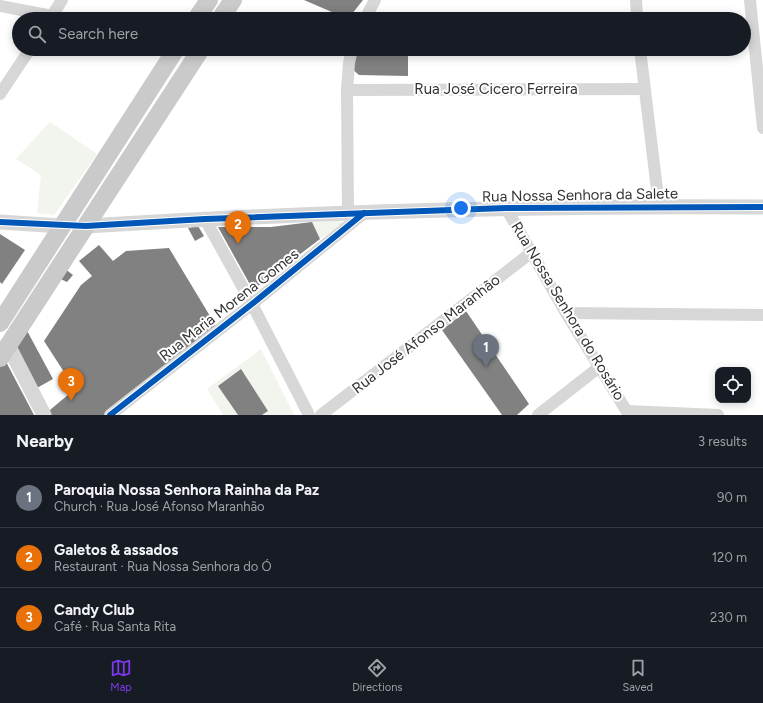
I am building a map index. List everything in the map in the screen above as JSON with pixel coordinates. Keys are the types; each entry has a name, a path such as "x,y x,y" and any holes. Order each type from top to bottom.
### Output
{"main road":[{"path":"200,12 208,0"},
{"path":"225,12 233,0"},
{"path":"0,323 171,56"},
{"path":"4,351 196,56"}],"street":[{"path":"54,12 62,0"},
{"path":"369,12 375,0"},
{"path":"636,0 637,12"},
{"path":"750,0 763,128"},
{"path":"0,6 28,12"},
{"path":"0,94 25,56"},
{"path":"348,214 347,90 350,56"},
{"path":"641,56 659,206"},
{"name":"Rua José Cicero Ferreira","path":"347,90 644,89"},
{"name":"Rua Nossa Senhora da Salete","path":"86,226 205,219 506,208 659,206 763,207"},
{"name":"Rua Nossa Senhora do Rosário","path":"506,208 598,368 628,413"},
{"name":"Rua Maria Morena Gomes","path":"110,415 252,304 364,213"},
{"path":"205,219 252,304 309,415"},
{"path":"0,222 86,226"},
{"name":"Rua José Afonso Maranhão","path":"321,415 532,252"},
{"path":"566,313 763,315"},
{"path":"4,351 44,415"},
{"path":"538,415 598,368"},
{"path":"628,413 718,415"}],"shaded area":[{"path":"50,122 97,154 54,215 37,213 41,175 16,159"},
{"path":"312,222 343,222 343,224 320,239"},
{"path":"261,349 294,415 223,415 207,389"}],"building":[{"path":"304,0 363,0 354,12 332,12"},
{"path":"355,56 408,56 408,76 359,75 352,69"},
{"path":"312,222 320,239 253,290 218,227 271,227"},
{"path":"198,226 204,236 195,241 188,228"},
{"path":"0,234 25,250 2,284 0,282"},
{"path":"99,245 113,261 126,251 169,248 219,331 110,415 44,415 75,389 44,341 81,285 92,276 79,261"},
{"path":"60,265 73,275 67,282 54,276"},
{"path":"466,311 529,404 517,415 502,415 442,330"},
{"path":"25,327 53,379 35,389 15,345"},
{"path":"4,358 34,415 0,415 0,365"},
{"path":"241,369 268,411 262,415 238,415 218,386"}],"cycle path":[{"path":"0,222 86,226 205,219 506,208 763,207"},
{"path":"110,415 252,304 364,213"}],"place":[{"name":"Galetos & assados","path":"238,244"},
{"name":"Paroquia Nossa Senhora Rainha da Paz","path":"486,367"},
{"name":"Candy Club","path":"71,401"}]}
